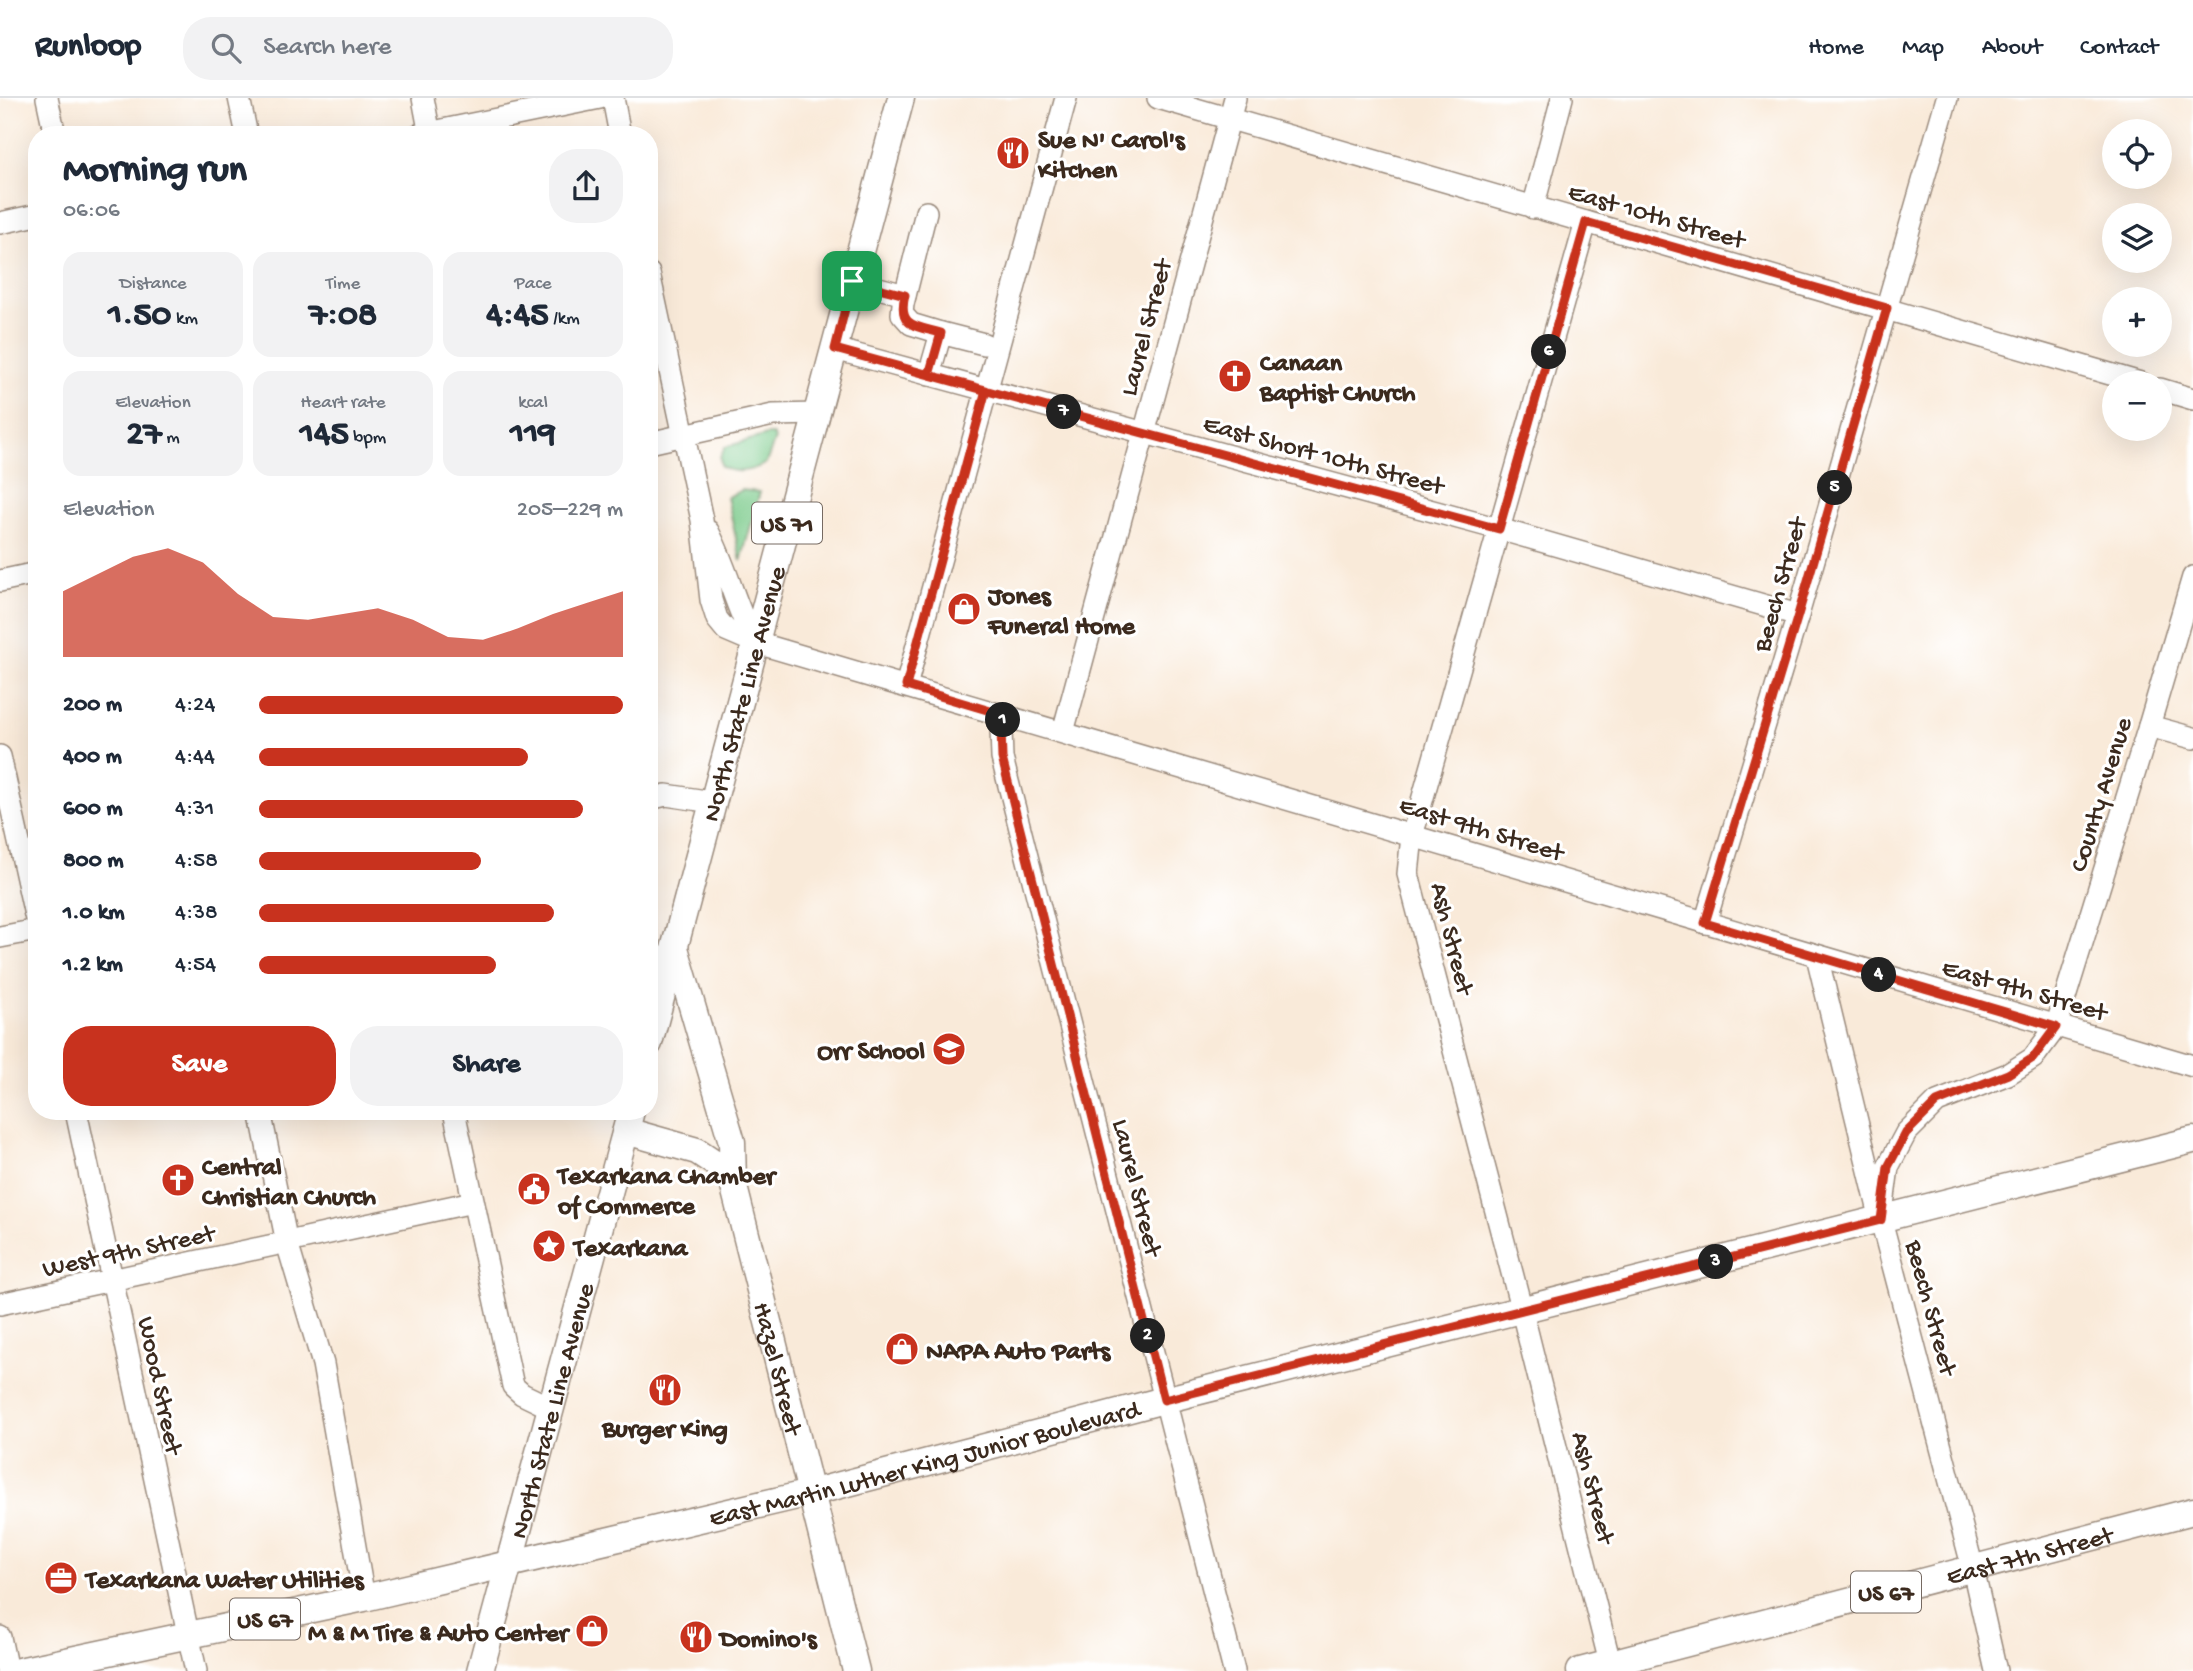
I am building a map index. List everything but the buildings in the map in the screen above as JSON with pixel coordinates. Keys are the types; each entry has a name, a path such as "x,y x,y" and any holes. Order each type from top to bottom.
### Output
{"main road":[{"name":"North State Line Avenue","path":"658,1010 901,98"},
{"name":"Hazel Street","path":"675,948 732,1142 733,1183 856,1671"},
{"name":"North State Line Avenue","path":"480,1671 628,1121"},
{"path":"628,1121 697,1151 715,1163 733,1183"},
{"name":"East Martin Luther King Junior Boulevard","path":"509,1564 810,1493 1164,1400 2193,1140"},
{"name":"East 7th Street","path":"1580,1671 1611,1667 2193,1511"},
{"name":"US 67","path":"19,1671 364,1598 509,1564"}],"street":[{"path":"47,98 53,126"},
{"path":"239,98 245,126"},
{"path":"423,98 425,126"},
{"path":"465,126 600,98"},
{"path":"613,98 618,126"},
{"path":"906,686 1066,98"},
{"name":"East 10th Street","path":"1158,98 1232,108 1533,208 2102,371"},
{"path":"1533,208 1562,98"},
{"name":"Beech Street","path":"1705,923 1798,615 1947,98"},
{"name":"Laurel Street","path":"1063,732 1232,108"},
{"path":"926,212 902,314 911,324 984,344"},
{"path":"0,223 28,217"},
{"name":"Ash Street","path":"1586,222 1412,836 1408,860 1410,883 1522,1311 1611,1667"},
{"path":"852,281 905,295"},
{"path":"658,316 702,520 711,600 717,619 731,633 754,642"},
{"path":"929,375 941,333"},
{"name":"East Short 10th Street","path":"835,349 1499,529 1798,615"},
{"path":"2172,393 2193,399"},
{"path":"658,441 773,415 817,414"},
{"path":"0,581 28,575"},
{"name":"County Avenue","path":"1881,1220 1888,1167 1906,1133 1937,1102 2008,1074 2033,1058 2056,1027 2193,578"},
{"name":"East 9th Street","path":"754,642 2193,1066"},
{"name":"Laurel Street","path":"1004,715 1001,729 1002,758 1234,1671"},
{"path":"2149,726 2193,738"},
{"path":"0,756 28,883"},
{"path":"658,797 666,795 713,802"},
{"path":"0,937 28,932"},
{"name":"Beech Street","path":"1816,956 1881,1220 1973,1569 1996,1671"},
{"name":"Wood Street","path":"78,1120 196,1671"},
{"path":"262,1120 287,1243 323,1364 364,1598"},
{"path":"456,1120 513,1386 522,1394 551,1408"},
{"name":"West 9th Street","path":"0,1304 473,1202"},
{"path":"0,1637 7,1671"}],"green space":[{"path":"773,435 775,439 766,463 744,471 721,466 720,457 725,447"},
{"path":"742,490 760,492 741,561 727,497"}],"place":[{"name":"Sue N' Carol's Kitchen","path":"1013,153"},
{"name":"Canaan Baptist Church","path":"1235,376"},
{"name":"Jones Funeral Home","path":"964,609"},
{"name":"Orr School","path":"949,1049"},
{"name":"Central Christian Church","path":"178,1180"},
{"name":"Texarkana Chamber of Commerce","path":"534,1189"},
{"name":"Texarkana","path":"549,1246"},
{"name":"NAPA Auto Parts","path":"902,1349"},
{"name":"Burger King","path":"665,1390"},
{"name":"Texarkana Water Utilities","path":"61,1578"},
{"name":"M & M Tire & Auto Center","path":"592,1631"},
{"name":"Domino's","path":"696,1637"}],"route":[{"path":"852,281 835,349 929,375 986,390 1144,434 1499,529 1586,222 1887,308 1705,923 2056,1027 2033,1058 2008,1074 1937,1102 1906,1133 1888,1167 1881,1220 1164,1400 1002,758 1000,742 1004,715 906,686 986,390 929,375 941,333 905,320 902,314 905,295 852,281"}]}
